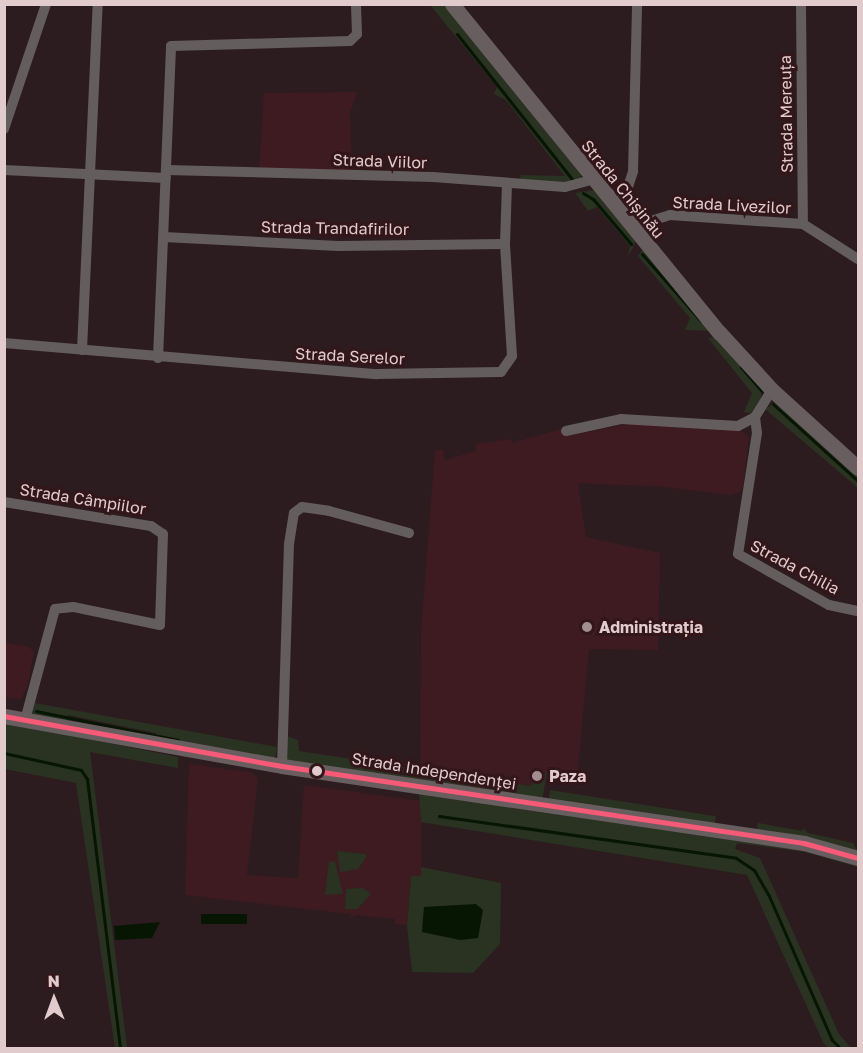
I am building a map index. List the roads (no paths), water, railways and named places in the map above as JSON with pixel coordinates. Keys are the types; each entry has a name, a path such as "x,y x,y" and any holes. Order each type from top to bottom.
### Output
{"main road":[{"name":"Strada Chișinău","path":"452,4 592,180 772,390 858,468"},
{"name":"Strada Independenței","path":"4,716 282,766 804,843 858,858"}],"street":[{"path":"4,129 46,4"},
{"path":"82,350 98,4"},
{"path":"158,358 171,45 350,41 357,34 356,4"},
{"path":"615,206 627,190 633,171 637,4"},
{"name":"Strada Mereuța","path":"801,4 803,224"},
{"name":"Strada Viilor","path":"4,170 91,175 166,174 507,183 574,187 592,180"},
{"name":"Strada Serelor","path":"4,343 158,358 377,374 501,372 512,356 505,244 507,183"},
{"name":"Strada Livezilor","path":"631,227 670,215 803,224 858,259"},
{"name":"Strada Trandafirilor","path":"164,237 338,246 505,244"},
{"path":"566,431 621,418 738,426 755,417 772,390"},
{"name":"Strada Chilia","path":"755,417 756,433 736,548 742,558 829,605 858,611"},
{"name":"Strada Câmpiilor","path":"4,502 151,526 163,534 160,625 65,606 55,609 25,720"},
{"path":"282,766 289,544 294,513 302,507 329,511 409,533"}],"waterway":[{"path":"457,34 572,179"},
{"path":"583,193 593,199 631,244"},
{"path":"642,254 700,320"},
{"path":"741,367 762,391"},
{"path":"773,404 858,481"},
{"path":"36,711 178,740"},
{"path":"4,753 81,770 87,779 120,1048"},
{"path":"439,816 736,858 754,870 769,896 832,1040 840,1048"}],"place":[{"name":"Administrația","path":"587,627"},
{"name":"Paza","path":"537,776"}]}
